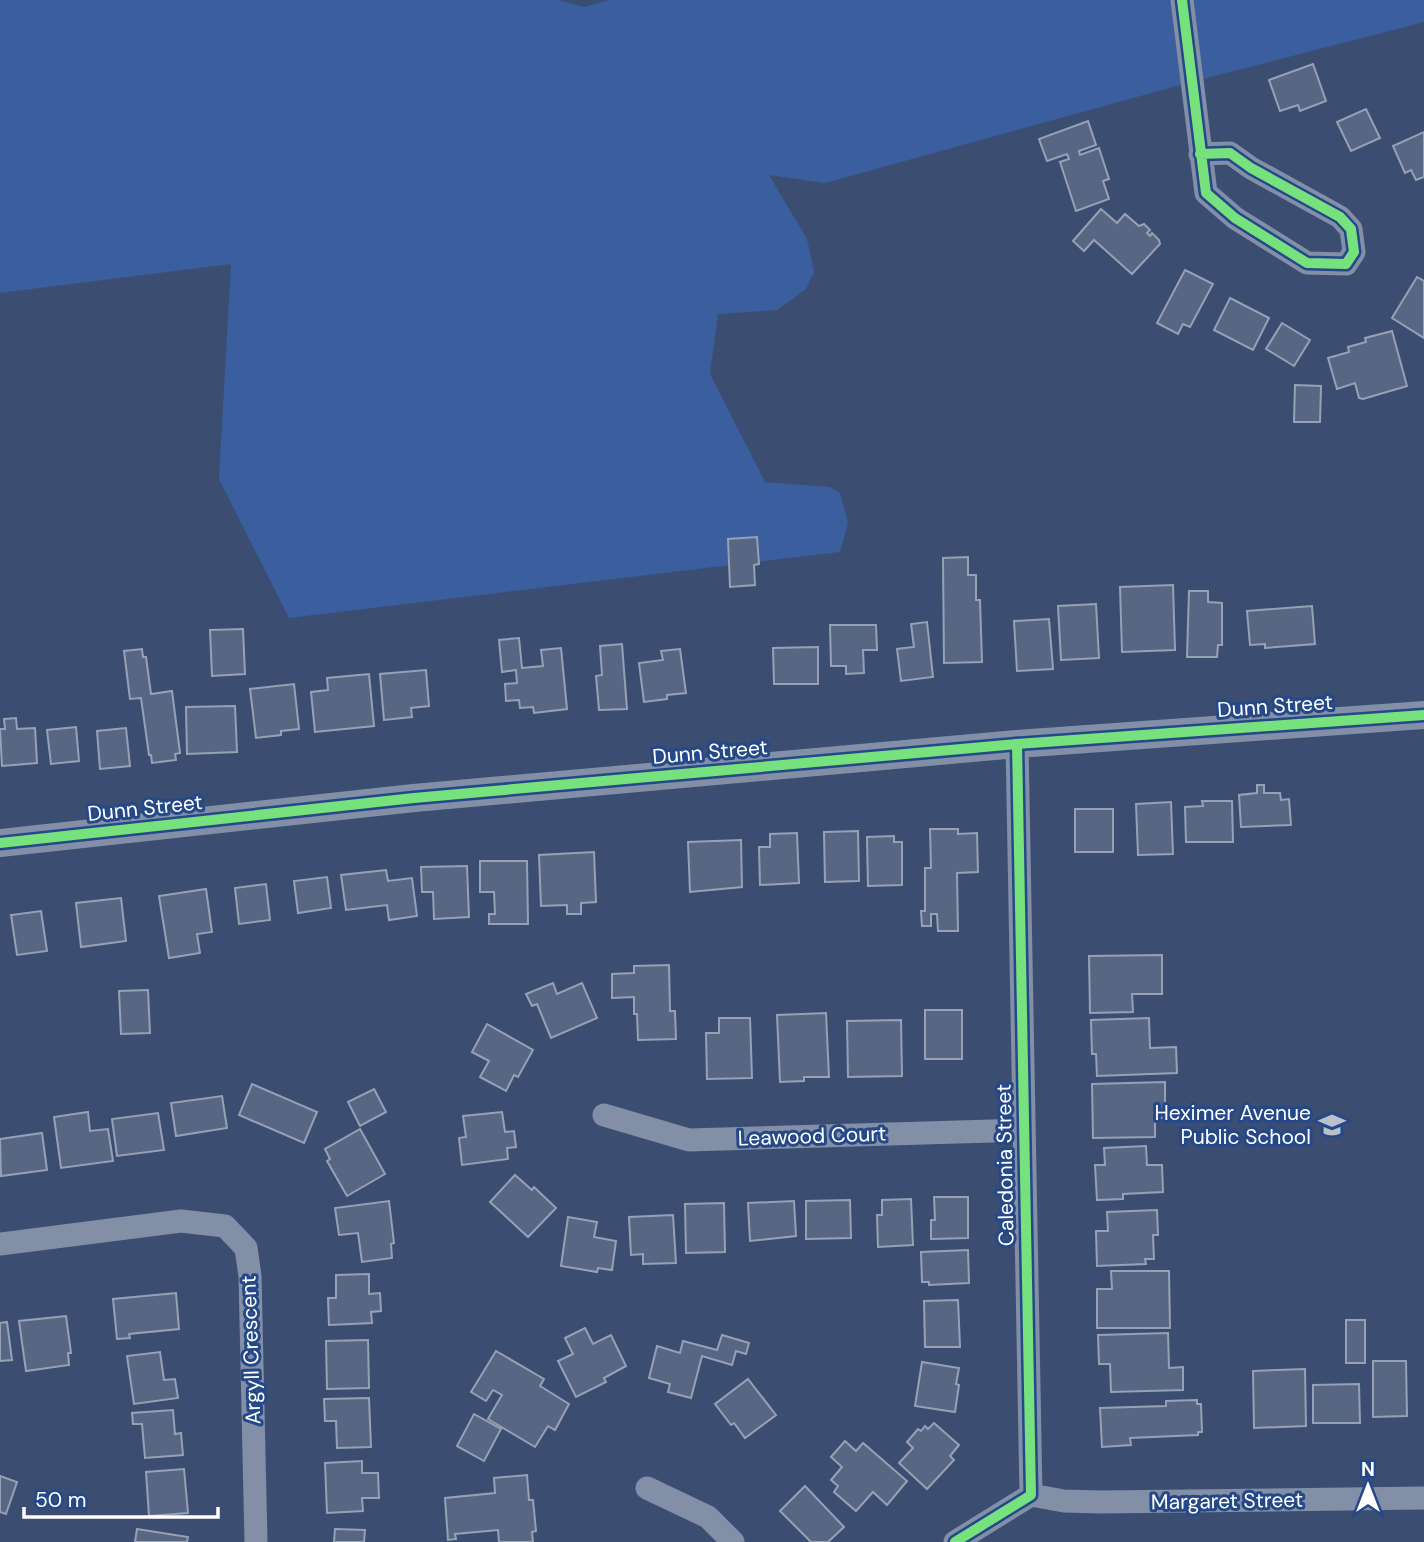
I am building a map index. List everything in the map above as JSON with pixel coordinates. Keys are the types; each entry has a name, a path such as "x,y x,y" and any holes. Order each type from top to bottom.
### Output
{"street":[{"path":"1182,0 1200,155 1206,193 1235,218 1307,263 1346,264 1354,252 1351,229 1340,217 1251,168 1230,153 1200,155"},
{"name":"Dunn Street","path":"0,843 414,798 1017,744 1424,715"},
{"name":"Caledonia Street","path":"1017,744 1031,1495"},
{"name":"Leawood Court","path":"604,1115 689,1140 1023,1130"},
{"name":"Argyll Crescent","path":"0,1244 181,1221 225,1226 246,1248 250,1276 256,1542"},
{"path":"647,1488 708,1517 733,1542"},
{"path":"955,1542 1031,1495"},
{"name":"Margaret Street","path":"1031,1495 1064,1501 1101,1502 1424,1498"}],"shaded area":[{"path":"0,0 558,0 584,7 609,0 1424,0 1424,22 1195,81 825,183 769,175 807,239 814,272 806,289 777,310 718,314 710,374 765,482 830,487 840,493 848,523 840,552 289,618 219,479 231,264 0,293"}],"building":[{"path":"1313,64 1326,101 1300,111 1298,105 1280,111 1269,80"},
{"path":"1366,109 1380,138 1351,151 1337,122"},
{"path":"1088,121 1096,145 1079,151 1080,155 1099,148 1109,179 1103,181 1109,199 1076,211 1060,162 1069,159 1067,154 1047,161 1039,139"},
{"path":"1424,132 1424,177 1416,180 1411,170 1405,173 1393,146"},
{"path":"1101,209 1117,223 1125,214 1139,226 1144,224 1150,230 1147,233 1150,236 1152,233 1159,240 1160,244 1132,274 1094,240 1084,251 1073,241"},
{"path":"1185,270 1213,284 1190,327 1183,324 1178,334 1157,323"},
{"path":"1417,277 1424,281 1424,338 1392,318"},
{"path":"1230,298 1269,318 1253,350 1214,330"},
{"path":"1282,323 1310,340 1294,366 1266,349"},
{"path":"1392,331 1407,386 1363,399 1359,398 1355,383 1337,389 1328,358 1349,352 1348,347 1366,342 1365,338"},
{"path":"1295,385 1321,386 1320,422 1294,422"},
{"path":"757,537 759,564 754,565 755,585 730,587 728,539"},
{"path":"968,557 968,575 976,575 976,600 980,600 982,662 944,663 943,558"},
{"path":"1173,585 1175,650 1122,652 1120,587"},
{"path":"1189,591 1208,591 1208,602 1222,603 1222,645 1218,645 1217,657 1187,657"},
{"path":"1096,604 1099,658 1061,660 1058,606"},
{"path":"1312,606 1315,644 1265,648 1265,644 1250,645 1247,611"},
{"path":"1049,619 1053,669 1017,671 1014,621"},
{"path":"927,622 933,677 901,681 897,649 914,647 911,624"},
{"path":"830,625 876,625 877,650 863,650 864,673 846,674 846,666 831,666"},
{"path":"243,629 245,674 212,676 210,630"},
{"path":"519,638 522,668 543,666 541,650 561,648 567,709 534,713 533,707 520,708 519,700 506,701 505,684 517,683 516,670 502,672 499,640"},
{"path":"622,644 627,709 599,710 596,676 602,675 600,646"},
{"path":"818,647 818,684 774,684 773,648"},
{"path":"142,649 143,657 146,657 151,694 172,691 180,753 175,754 176,760 152,763 141,698 130,699 124,651"},
{"path":"680,649 686,693 644,702 639,663 663,660 661,651"},
{"path":"426,670 429,706 411,708 412,717 384,720 380,674"},
{"path":"369,674 374,726 315,732 311,692 328,690 327,678"},
{"path":"294,684 299,729 281,731 281,735 256,738 250,689"},
{"path":"235,706 237,752 187,754 186,707"},
{"path":"16,718 17,729 35,728 37,763 2,766 0,729 5,729 4,719"},
{"path":"76,727 79,761 51,764 47,730"},
{"path":"126,728 130,766 100,769 97,731"},
{"path":"1257,785 1264,785 1264,793 1280,793 1281,800 1289,799 1291,825 1241,827 1239,795 1257,793"},
{"path":"1202,801 1232,801 1233,842 1186,842 1185,807 1203,806"},
{"path":"1171,802 1173,854 1138,855 1136,804"},
{"path":"1075,809 1113,809 1113,852 1075,852"},
{"path":"930,829 958,829 958,834 977,833 978,872 957,873 958,931 938,931 937,914 931,914 931,926 922,926 921,911 925,911 925,868 931,868"},
{"path":"858,831 859,881 825,882 824,832"},
{"path":"797,833 799,883 760,885 759,847 770,847 770,834"},
{"path":"894,836 894,842 902,842 902,885 868,886 867,837"},
{"path":"741,840 742,887 690,892 688,842"},
{"path":"594,852 596,902 581,903 581,914 567,914 567,905 541,906 539,855"},
{"path":"480,861 527,861 528,924 489,924 489,914 495,914 494,892 480,892"},
{"path":"467,866 469,917 434,919 433,892 422,892 421,867"},
{"path":"386,870 388,881 412,878 417,916 389,920 387,905 346,910 341,875"},
{"path":"327,877 331,908 298,913 294,881"},
{"path":"266,884 270,920 239,924 235,888"},
{"path":"206,889 212,932 197,934 200,953 169,958 159,896"},
{"path":"121,898 126,941 81,947 76,903"},
{"path":"41,911 47,951 17,955 11,915"},
{"path":"1162,955 1162,994 1132,994 1133,1012 1090,1013 1089,956"},
{"path":"669,965 670,1011 675,1011 676,1039 638,1040 634,997 612,998 612,974 634,973 634,966"},
{"path":"553,983 557,994 582,983 597,1018 551,1038 537,1004 532,1006 526,994"},
{"path":"148,990 150,1033 121,1034 119,991"},
{"path":"925,1010 962,1010 962,1059 925,1059"},
{"path":"826,1013 829,1077 804,1077 804,1081 780,1082 777,1015"},
{"path":"719,1018 750,1018 752,1078 707,1079 706,1033 719,1033"},
{"path":"1149,1018 1150,1048 1176,1047 1177,1073 1097,1076 1096,1054 1092,1054 1091,1020"},
{"path":"901,1020 902,1076 848,1077 847,1021"},
{"path":"487,1024 533,1050 518,1077 514,1075 506,1091 480,1077 489,1061 472,1052"},
{"path":"1165,1082 1165,1118 1155,1118 1155,1137 1093,1138 1092,1084"},
{"path":"252,1084 317,1112 304,1143 239,1115"},
{"path":"374,1089 386,1112 360,1126 348,1102"},
{"path":"222,1096 227,1128 176,1136 171,1103"},
{"path":"88,1112 90,1131 108,1129 113,1161 61,1168 54,1117"},
{"path":"502,1112 505,1132 514,1131 516,1147 507,1148 508,1159 462,1165 459,1138 466,1137 463,1116"},
{"path":"158,1113 164,1150 117,1156 112,1119"},
{"path":"360,1129 385,1174 347,1196 327,1161 330,1159 325,1149"},
{"path":"42,1133 47,1170 1,1176 0,1139"},
{"path":"1146,1146 1147,1165 1162,1165 1163,1192 1123,1194 1123,1199 1097,1200 1095,1165 1105,1165 1104,1148"},
{"path":"515,1175 532,1190 534,1187 556,1208 528,1237 490,1202"},
{"path":"934,1197 968,1197 968,1238 931,1239 931,1220 935,1220"},
{"path":"911,1199 913,1245 878,1247 877,1215 882,1215 882,1200"},
{"path":"850,1200 851,1238 806,1239 806,1201"},
{"path":"389,1201 394,1243 391,1244 392,1258 362,1262 358,1233 339,1235 335,1208"},
{"path":"794,1201 796,1236 750,1241 748,1203"},
{"path":"724,1203 725,1252 686,1253 685,1204"},
{"path":"1157,1210 1158,1235 1153,1235 1154,1259 1145,1259 1146,1264 1097,1266 1096,1231 1108,1231 1107,1212"},
{"path":"673,1215 676,1263 643,1264 643,1254 631,1255 629,1217"},
{"path":"568,1217 597,1222 594,1237 616,1241 612,1270 598,1268 597,1272 561,1266"},
{"path":"968,1250 969,1283 929,1285 929,1282 922,1282 921,1252"},
{"path":"1111,1271 1169,1271 1170,1328 1097,1328 1097,1289 1112,1289"},
{"path":"369,1274 369,1294 380,1293 381,1311 371,1312 372,1323 329,1325 328,1298 336,1298 336,1275"},
{"path":"176,1293 179,1329 129,1334 130,1338 117,1339 113,1299"},
{"path":"958,1300 960,1347 925,1347 924,1301"},
{"path":"66,1316 71,1353 68,1353 69,1365 26,1371 19,1321"},
{"path":"1346,1320 1365,1320 1365,1363 1346,1363"},
{"path":"7,1322 12,1360 0,1361 0,1323"},
{"path":"585,1328 593,1344 611,1335 626,1366 604,1378 606,1382 576,1397 558,1361 573,1354 565,1338"},
{"path":"1168,1333 1169,1368 1183,1367 1183,1390 1111,1392 1110,1364 1099,1364 1098,1335"},
{"path":"722,1335 749,1343 746,1354 736,1351 732,1365 702,1356 691,1398 668,1392 670,1384 649,1378 657,1346 680,1353 683,1341 717,1350"},
{"path":"368,1340 369,1388 327,1389 326,1341"},
{"path":"496,1351 544,1379 540,1386 569,1404 555,1430 548,1426 535,1447 488,1419 502,1395 493,1390 486,1401 471,1392"},
{"path":"160,1352 164,1380 175,1379 178,1398 134,1404 127,1356"},
{"path":"1373,1361 1406,1361 1407,1416 1373,1417"},
{"path":"922,1362 959,1368 955,1412 915,1406"},
{"path":"1305,1369 1306,1426 1254,1428 1253,1371"},
{"path":"748,1379 776,1415 745,1438 715,1404"},
{"path":"1359,1384 1360,1423 1313,1423 1313,1385"},
{"path":"369,1398 371,1447 337,1448 336,1421 325,1421 324,1399"},
{"path":"1197,1400 1197,1404 1201,1404 1202,1432 1198,1432 1198,1435 1130,1438 1131,1445 1102,1447 1100,1408 1166,1406 1166,1401"},
{"path":"173,1410 175,1434 181,1433 183,1455 145,1458 142,1424 133,1424 132,1413"},
{"path":"474,1414 501,1429 484,1461 457,1446"},
{"path":"934,1423 959,1445 950,1456 954,1460 927,1489 899,1463 913,1448 907,1442 918,1429 921,1431 925,1426 928,1429"},
{"path":"845,1441 856,1451 863,1443 907,1481 887,1505 873,1492 856,1511 834,1492 838,1486 831,1480 842,1467 831,1457"},
{"path":"362,1461 362,1473 378,1473 379,1498 362,1498 363,1511 327,1513 325,1463"},
{"path":"184,1469 188,1513 149,1516 146,1472"},
{"path":"527,1475 536,1531 532,1532 533,1542 499,1542 498,1530 455,1534 456,1539 448,1540 445,1498 495,1493 494,1478"},
{"path":"0,1476 17,1482 6,1514 0,1512"},
{"path":"805,1486 844,1527 828,1542 811,1542 780,1511"},
{"path":"137,1529 188,1537 187,1542 135,1542"},
{"path":"335,1529 365,1530 364,1542 334,1542"}],"cycle path":[{"path":"1182,0 1206,193 1235,218 1307,263 1346,264 1354,252 1351,229 1340,217 1251,168 1230,153 1200,154"},
{"path":"0,843 414,798 1017,744 1424,715"},
{"path":"955,1542 1031,1495 1017,744"}],"place":[{"name":"Heximer Avenue Public School","path":"1332,1125"}]}
